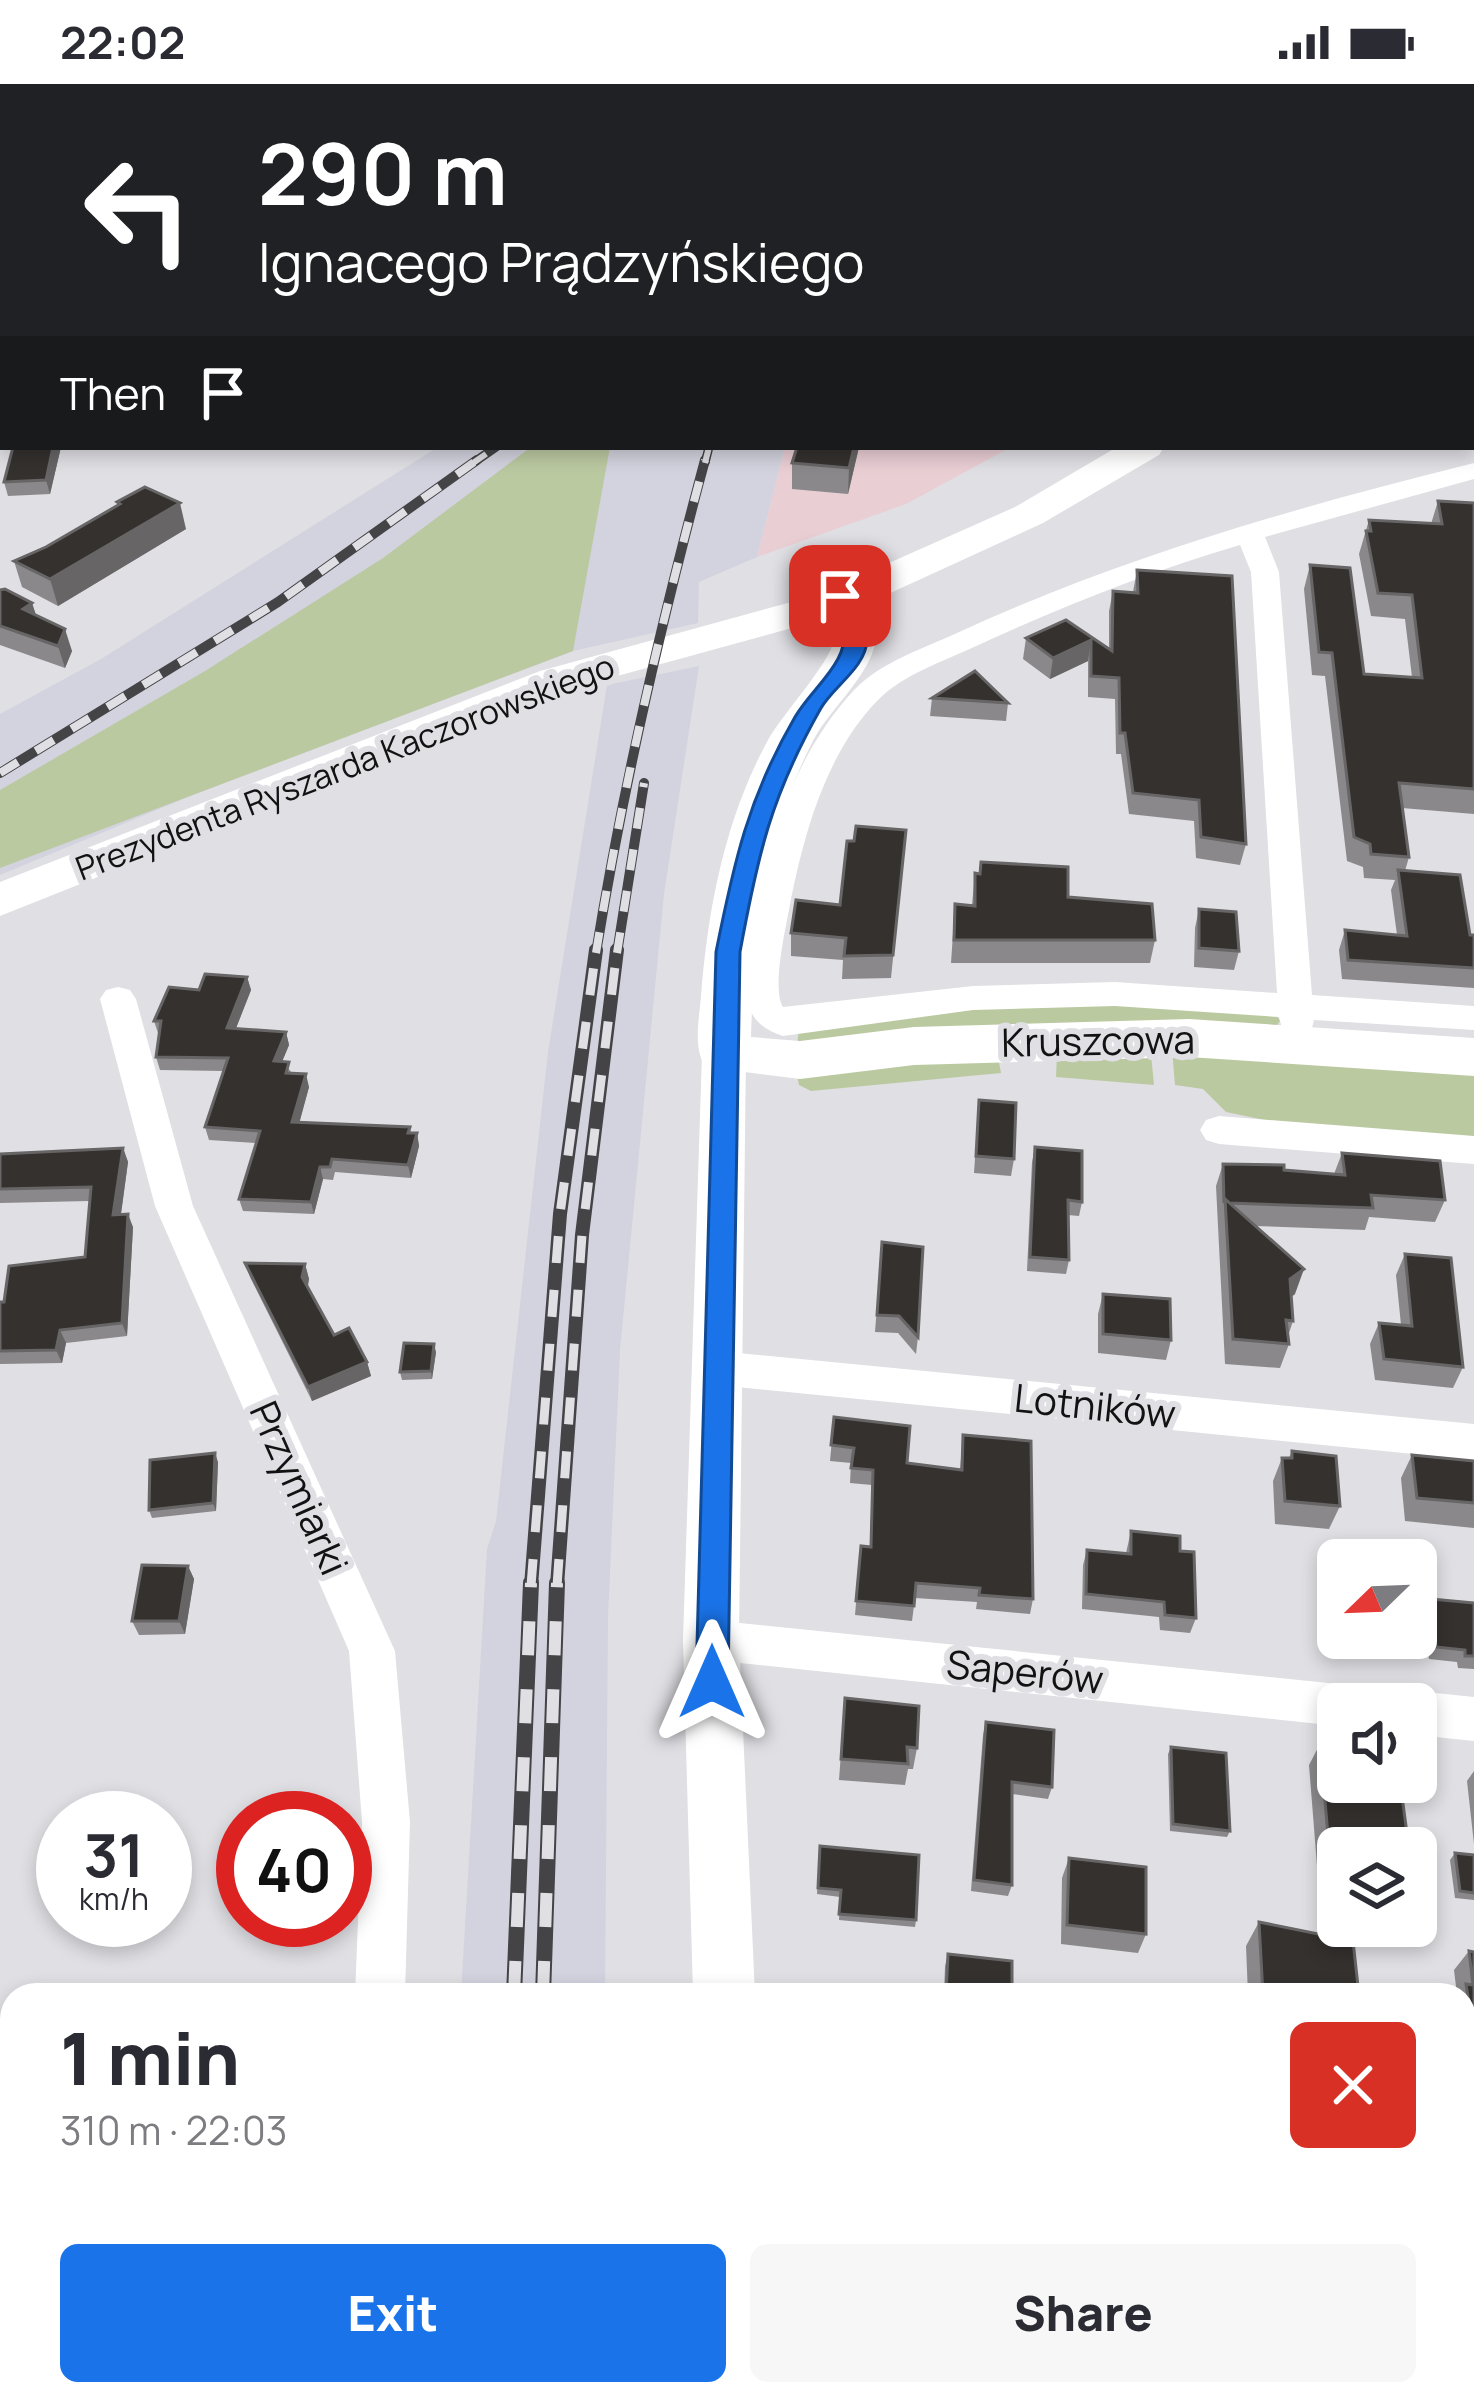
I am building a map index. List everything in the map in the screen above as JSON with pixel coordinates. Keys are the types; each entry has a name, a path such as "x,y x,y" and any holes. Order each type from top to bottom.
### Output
{"main road":[{"name":"Prezydenta Ryszarda Kaczorowskiego","path":"0,900 555,680 820,606 1029,515 1140,450"},
{"path":"724,1054 730,932 749,842 820,676 844,669 858,643 854,620 820,606"},
{"path":"730,630 786,633 802,639 820,676"},
{"name":"Kruszcowa","path":"724,1054 800,1060 914,1046 1296,1024 1474,1057"}],"street":[{"path":"1474,471 1083,585 878,685 842,725 793,828 764,956 761,1000 783,1023 973,998 1115,994 1296,1024 1474,1018"},
{"path":"1249,533 1265,572 1296,1024"},
{"name":"Przymiarki","path":"118,999 174,1206 372,1652 386,1822 380,1983"},
{"path":"724,1054 711,1640 724,1983"},
{"path":"1219,1130 1474,1150"},
{"name":"Lotników","path":"717,1368 1474,1442"},
{"name":"Saperów","path":"711,1640 1317,1703"},
{"path":"1437,1715 1474,1719"}],"shaded area":[{"path":"433,450 784,450 757,557 699,582 698,623 573,651 193,795 0,875 0,714 101,659"},
{"path":"784,450 1005,450 906,504 757,557"},
{"path":"699,666 664,894 620,1350 608,1618 605,1983 462,1983 487,1549 496,1521 548,1052 607,685"}],"green space":[{"path":"527,450 609,450 573,651 0,868 0,790 205,671 383,558"},
{"path":"1129,1002 1277,1016 1280,1021 1277,1025 797,1045 799,1030 971,1007"},
{"path":"1172,1050 1474,1069 1474,1138 1279,1123 1226,1112 1203,1089 1175,1085"},
{"path":"1057,1053 1151,1054 1154,1085 1056,1077"},
{"path":"998,1057 1001,1073 811,1091 799,1085 797,1075"}],"building":[{"path":"12,450 52,450 46,480 4,482"},
{"path":"796,450 853,450 849,468 792,463"},
{"path":"145,487 180,503 50,579 14,561 46,547"},
{"path":"1438,501 1474,503 1474,789 1399,783 1409,857 1371,854 1370,844 1354,837 1332,653 1319,652 1310,565 1350,568 1364,674 1422,678 1412,595 1378,593 1366,531 1371,531 1369,520 1442,524"},
{"path":"1137,570 1232,576 1246,844 1201,837 1199,800 1133,793 1125,733 1120,733 1119,678 1091,676 1091,640 1053,658 1026,638 1066,620 1112,651 1113,591 1138,593"},
{"path":"0,590 32,603 23,609 65,629 58,646 0,626"},
{"path":"975,671 1008,703 932,698"},
{"path":"856,826 906,830 893,955 844,956 846,938 791,933 796,900 840,905 847,841 854,841"},
{"path":"981,862 1068,867 1068,897 1152,904 1155,940 954,940 955,904 975,906 975,873 980,874"},
{"path":"1398,870 1460,875 1470,935 1474,935 1474,968 1348,960 1345,930 1407,936"},
{"path":"1199,909 1236,912 1239,951 1199,948"},
{"path":"205,974 247,977 227,1028 286,1032 274,1061 289,1062 286,1073 306,1074 292,1122 410,1127 408,1133 417,1133 408,1165 332,1159 330,1167 320,1167 311,1202 239,1199 260,1131 205,1127 228,1058 156,1057 161,1021 154,1021 169,987 199,990"},
{"path":"979,1100 1016,1103 1014,1159 976,1156"},
{"path":"1035,1147 1082,1151 1082,1202 1068,1200 1069,1260 1030,1257"},
{"path":"123,1148 113,1215 128,1214 122,1323 60,1330 56,1350 0,1351 0,1302 4,1302 9,1266 85,1257 91,1187 0,1189 0,1154"},
{"path":"1342,1153 1440,1161 1445,1200 1371,1195 1373,1208 1229,1203 1225,1199 1224,1203 1223,1164 1284,1165 1284,1170 1345,1175"},
{"path":"1225,1199 1304,1269 1290,1279 1293,1321 1286,1320 1289,1344 1233,1339"},
{"path":"882,1242 923,1247 918,1337 899,1316 877,1315"},
{"path":"1405,1254 1451,1258 1463,1367 1384,1359 1379,1323 1412,1326"},
{"path":"245,1263 305,1264 302,1277 334,1335 349,1328 367,1362 308,1387"},
{"path":"1103,1294 1170,1299 1171,1340 1103,1334"},
{"path":"404,1343 434,1344 431,1371 400,1372"},
{"path":"834,1417 910,1426 907,1463 962,1470 963,1435 1031,1441 1033,1599 979,1595 980,1588 916,1583 914,1606 856,1601 861,1546 871,1547 873,1470 851,1468 854,1448 831,1445"},
{"path":"1292,1451 1336,1456 1340,1506 1285,1501 1282,1458 1292,1458"},
{"path":"215,1453 213,1503 149,1510 150,1460"},
{"path":"1412,1455 1474,1461 1474,1503 1417,1498"},
{"path":"1131,1531 1180,1536 1180,1551 1194,1552 1196,1618 1165,1615 1164,1602 1086,1594 1087,1550 1131,1554"},
{"path":"142,1565 188,1566 179,1621 132,1621"},
{"path":"1437,1600 1474,1603 1474,1656 1465,1656 1465,1650 1437,1647"},
{"path":"845,1698 919,1706 917,1748 907,1747 908,1764 841,1759"},
{"path":"986,1722 1054,1730 1052,1787 1012,1782 1012,1885 974,1880"},
{"path":"1171,1747 1226,1753 1230,1831 1173,1824"},
{"path":"1325,1803 1403,1803 1406,1827 1327,1827"},
{"path":"820,1846 919,1855 916,1920 839,1914 841,1890 818,1888"},
{"path":"1455,1853 1474,1855 1474,1893 1460,1891"},
{"path":"1069,1858 1146,1867 1146,1934 1067,1925"},
{"path":"1259,1922 1317,1934 1317,1947 1354,1947 1358,1983 1262,1983"},
{"path":"1469,1951 1474,1952 1473,1983"},
{"path":"948,1954 1012,1961 1012,1983 947,1983"}],"railway":[{"path":"473,463 492,450"},
{"path":"705,463 708,450"},
{"path":"0,773 278,602 477,460"},
{"path":"596,953 644,705 705,460"},
{"path":"617,953 644,783"},
{"path":"531,1586 560,1214 596,950"},
{"path":"557,1586 582,1235 617,950"},
{"path":"514,1983 531,1583"},
{"path":"543,1983 557,1583"}],"route":[{"path":"712,1682 728,952 749,842 778,766 819,694 844,669 858,643 854,620 832,604 840,596"}]}
